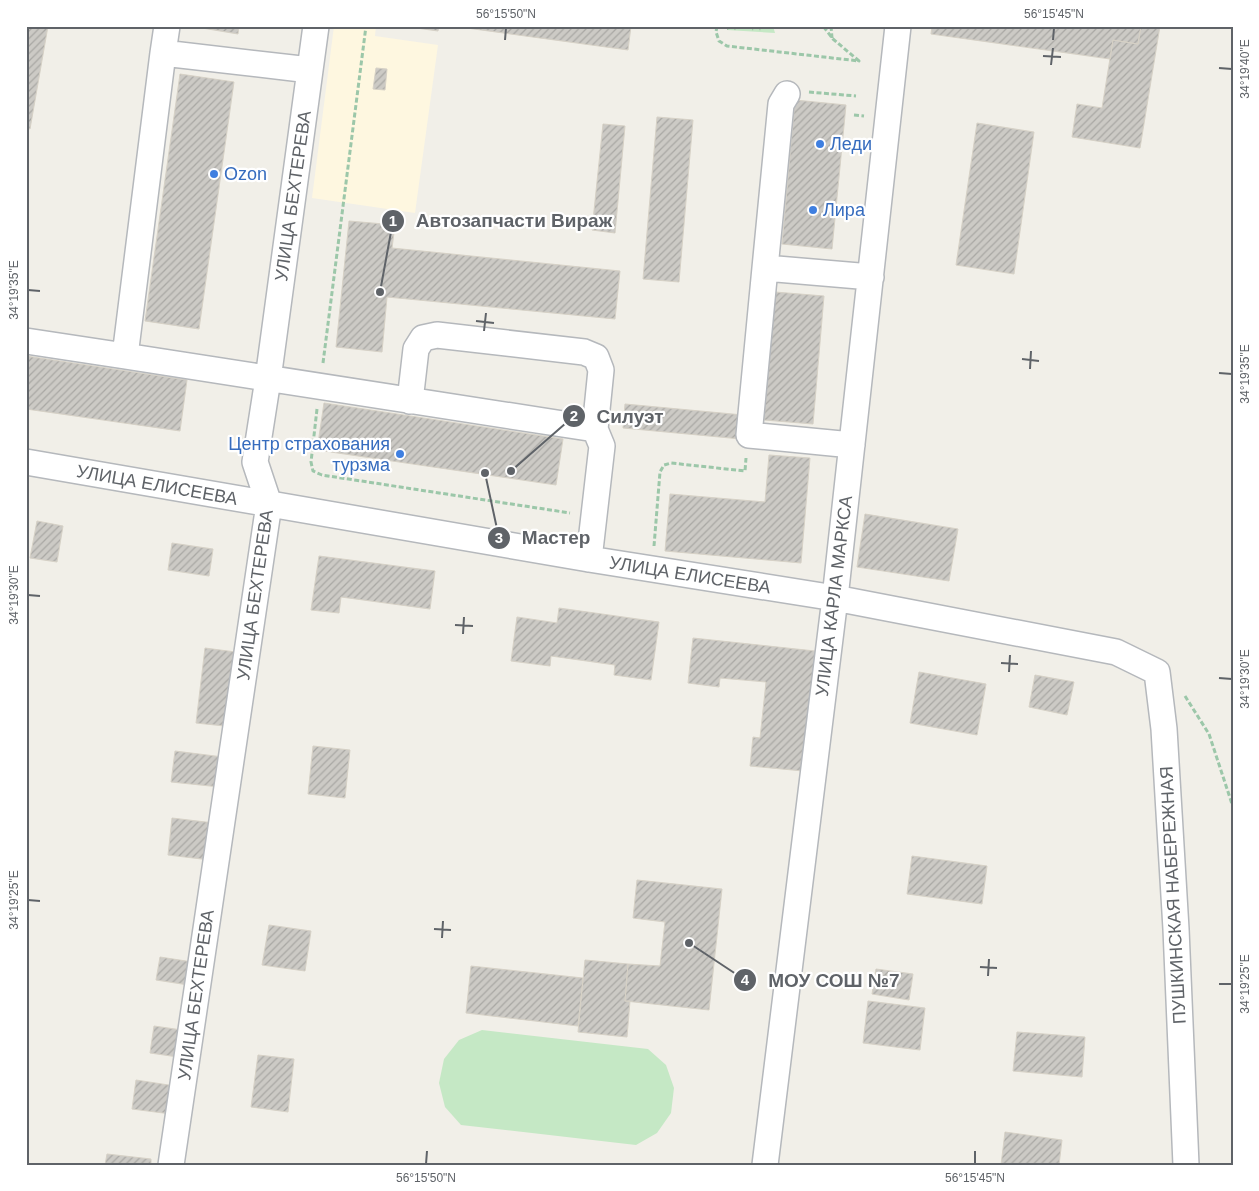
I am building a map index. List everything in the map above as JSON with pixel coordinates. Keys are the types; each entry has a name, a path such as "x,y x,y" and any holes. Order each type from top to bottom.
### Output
{"street":[{"path":"125,356 167,26"},
{"name":"УЛИЦА БЕХТЕРЕВА","path":"171,1165 269,504 255,462 316,26"},
{"name":"УЛИЦА КАРЛА МАРКСА","path":"765,1165 835,598 898,26"},
{"path":"163,53 310,70"},
{"path":"787,94 781,104 749,436 852,445"},
{"path":"765,268 871,277"},
{"path":"410,401 416,349 423,338 437,335 584,352 596,357 600,370 595,429 602,446 589,559"},
{"path":"26,341 595,429"},
{"name":"УЛИЦА ЕЛИСЕЕВА","path":"26,462 589,559 835,598 1116,652 1157,672"},
{"name":"ПУШКИНСКАЯ НАБЕРЕЖНАЯ","path":"1157,672 1164,729 1176,929 1186,1165"}],"path":[{"path":"366,26 311,462 313,471 322,476 594,517"},
{"path":"717,26 716,32 719,41 727,46 859,61 832,39 822,26"},
{"path":"831,26 832,39"},
{"path":"787,94 798,91 856,96"},
{"path":"653,553 660,472 664,465 671,463 745,471 749,436"},
{"path":"1157,672 1178,684 1209,734 1233,807"}],"shaded area":[{"path":"334,26 376,26 375,36 438,45 415,213 312,198"}],"green space":[{"path":"727,26 773,26 775,33 727,30"},
{"path":"482,1030 648,1049 666,1065 674,1088 671,1113 657,1133 636,1145 461,1125 445,1107 439,1083 444,1059 459,1040"}],"building":[{"path":"26,26 48,26 30,129 26,128"},
{"path":"190,26 239,26 238,34"},
{"path":"402,26 439,26 438,31"},
{"path":"452,26 631,26 628,50"},
{"path":"932,26 1141,26 1138,44 1113,40 1110,59 931,34"},
{"path":"1141,26 1160,26 1140,148 1072,137 1077,104 1102,108 1113,40 1138,44"},
{"path":"376,68 387,69 385,90 373,89"},
{"path":"180,74 234,82 199,329 145,321"},
{"path":"795,100 846,105 832,249 782,244"},
{"path":"657,117 693,120 679,282 643,279"},
{"path":"977,123 1034,132 1014,274 956,265"},
{"path":"603,124 625,126 615,233 592,230"},
{"path":"349,221 395,225 392,248 620,271 615,319 387,297 382,352 336,347"},
{"path":"775,292 824,296 813,424 764,420"},
{"path":"26,356 187,380 180,431 26,409"},
{"path":"324,403 563,439 556,485 317,450"},
{"path":"625,404 743,415 741,439 623,428"},
{"path":"769,455 810,458 801,563 665,551 670,494 765,502"},
{"path":"865,514 958,529 949,581 857,567"},
{"path":"37,521 63,526 57,562 30,558"},
{"path":"172,543 213,549 209,576 168,570"},
{"path":"319,556 435,571 430,609 341,597 339,613 311,610"},
{"path":"559,608 659,622 651,680 614,675 615,665 551,656 550,666 511,661 517,617 557,623"},
{"path":"693,638 815,651 803,771 750,766 753,737 760,738 766,682 720,678 719,687 688,683"},
{"path":"205,648 243,653 234,727 196,723"},
{"path":"919,672 986,684 977,735 910,723"},
{"path":"1035,675 1074,682 1067,715 1029,707"},
{"path":"313,746 350,750 345,798 308,794"},
{"path":"175,751 223,757 220,787 171,782"},
{"path":"172,818 214,823 210,860 168,855"},
{"path":"912,856 987,866 982,904 907,894"},
{"path":"637,880 722,889 709,1010 625,1001 628,964 660,966 665,922 633,918"},
{"path":"269,925 311,931 305,971 262,965"},
{"path":"160,957 199,963 195,986 156,980"},
{"path":"585,960 628,964 625,1001 630,1001 627,1037 578,1032"},
{"path":"471,966 583,978 578,1026 466,1013"},
{"path":"876,969 913,974 909,1000 872,994"},
{"path":"868,1001 925,1008 920,1050 863,1043"},
{"path":"154,1026 189,1031 185,1058 150,1053"},
{"path":"1017,1032 1085,1037 1082,1077 1013,1071"},
{"path":"258,1055 294,1059 288,1112 251,1107"},
{"path":"136,1080 175,1086 171,1114 132,1109"},
{"path":"1005,1132 1062,1140 1059,1165 1001,1165"},
{"path":"107,1154 151,1159 151,1165 105,1165"}],"place":[{"name":"Леди","path":"820,144"},
{"name":"Ozon","path":"214,174"},
{"name":"Лира","path":"813,210"},
{"name":"Автозапчасти Вираж","path":"380,292"},
{"name":"Центр страхования турзма","path":"400,454"},
{"name":"Силуэт","path":"511,471"},
{"name":"Мастер","path":"485,473"},
{"name":"МОУ СОШ №7","path":"689,943"}]}
